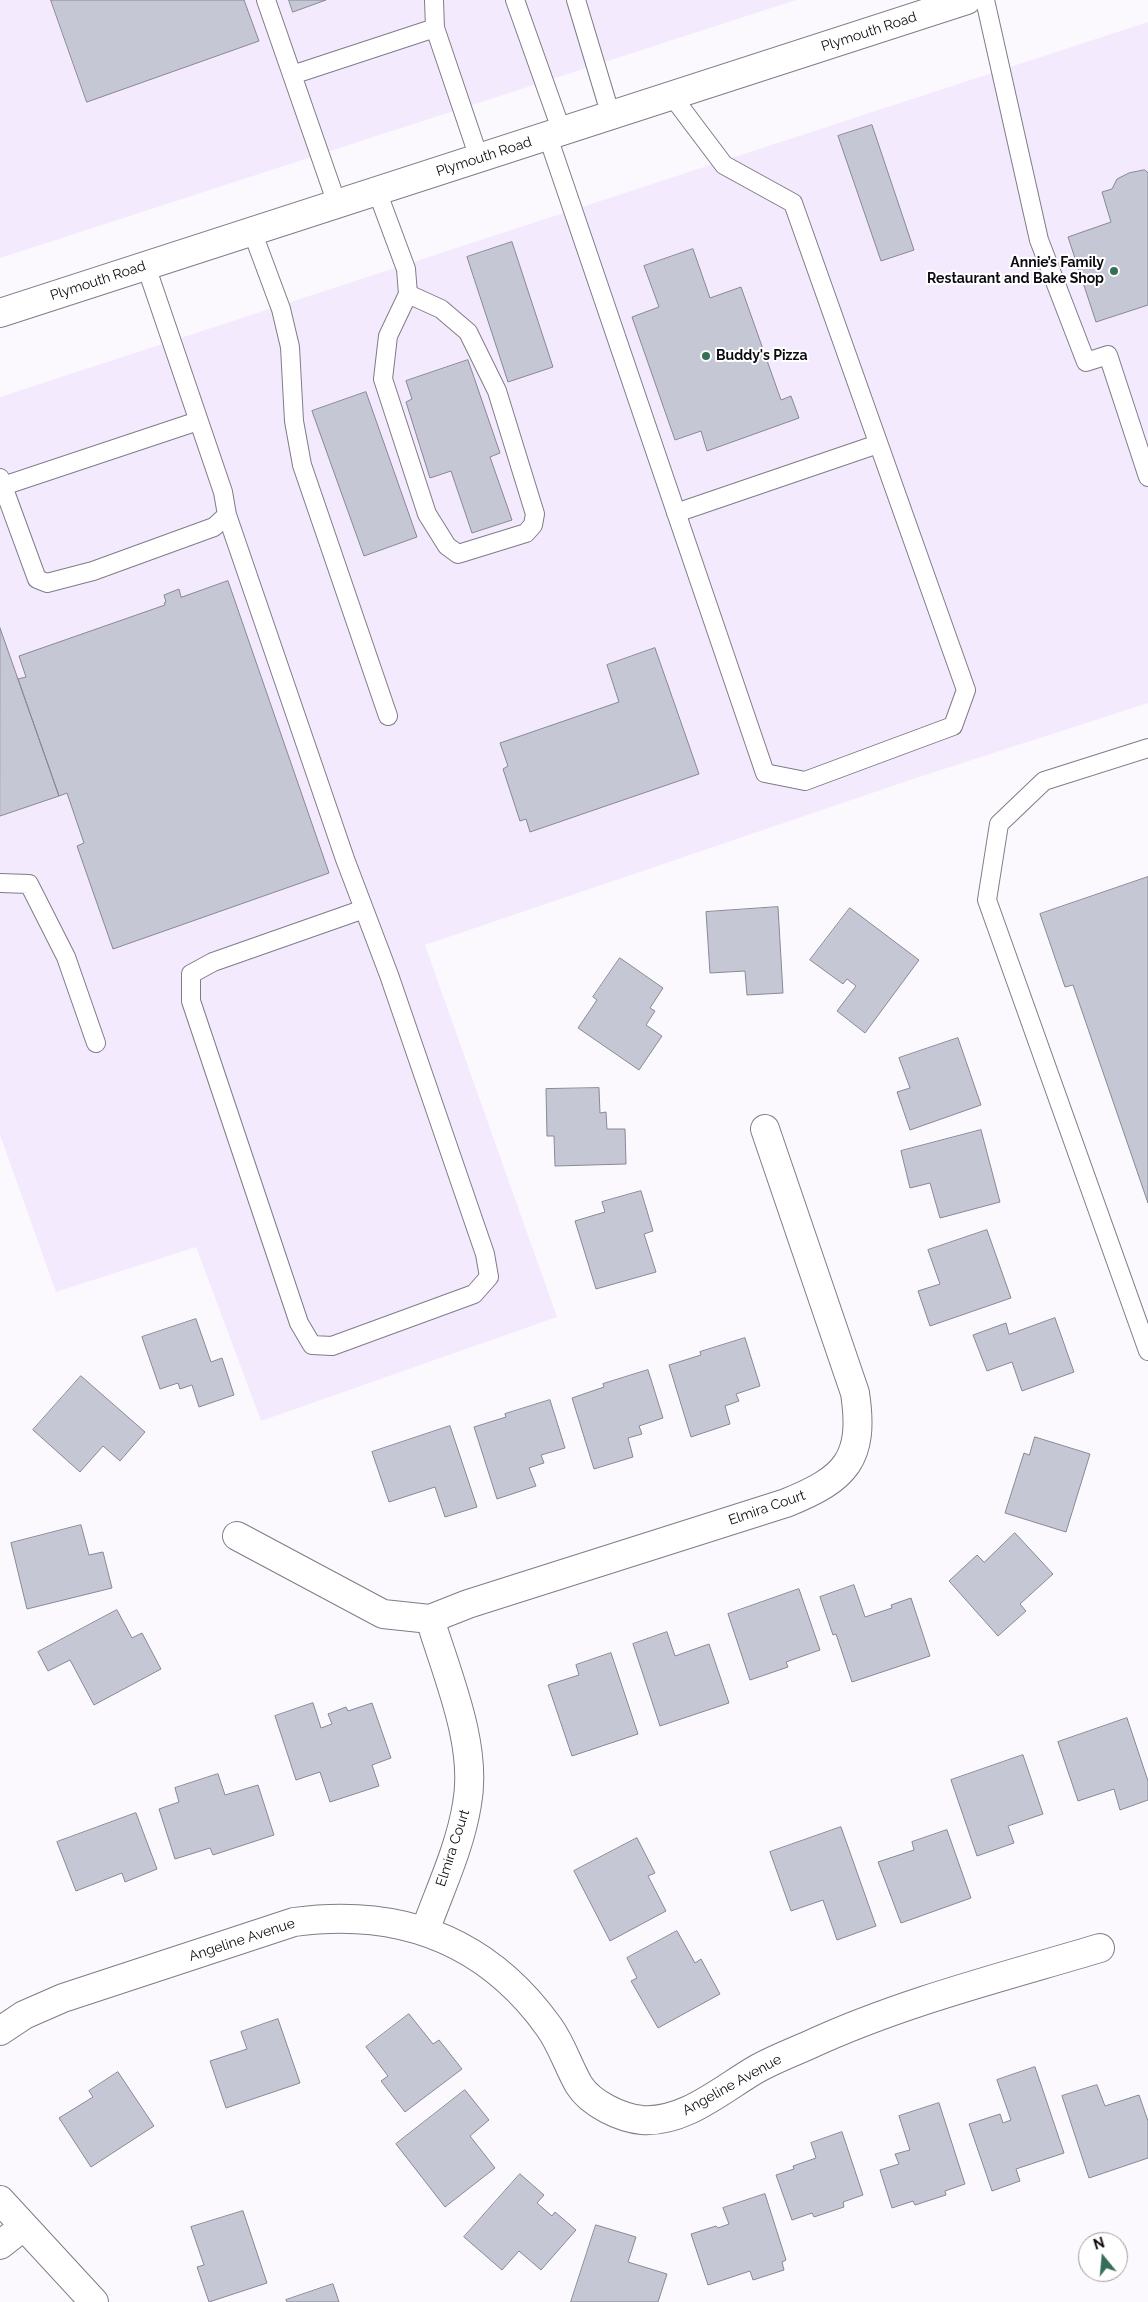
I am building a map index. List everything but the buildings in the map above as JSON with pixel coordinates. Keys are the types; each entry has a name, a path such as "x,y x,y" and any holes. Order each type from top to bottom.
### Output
{"street":[{"name":"Plymouth Road","path":"0,313 967,0"},
{"name":"Elmira Court","path":"237,1536 383,1614 430,1619 468,1604 786,1503 813,1492 832,1479 849,1462 858,1440 859,1420 855,1393 764,1129"},
{"name":"Elmira Court","path":"425,1931 460,1835 468,1803 470,1777 465,1735 430,1619"},
{"name":"Angeline Avenue","path":"0,2031 24,2016 63,1998 294,1922 326,1918 359,1918 391,1921 425,1931 462,1947 506,1979 549,2028 566,2056 580,2086 588,2094 611,2112 640,2120 658,2120 682,2114 760,2067 845,2028 915,2004 1100,1948"},
{"path":"0,2200 23,2228 94,2302"},
{"path":"0,2245 23,2228"}],"lane":[{"path":"266,0 337,204"},
{"path":"434,0 435,28 479,158"},
{"path":"514,0 676,513 765,773 805,780 953,726 966,690 793,204 724,165 672,96"},
{"path":"576,0 611,116"},
{"path":"985,0 1039,240 1086,362 1108,355 1148,477"},
{"path":"292,74 435,28"},
{"path":"378,191 406,269 408,294 388,336 383,379 427,514 447,546 458,554 526,533 533,525 535,514 497,391 468,332 441,309 408,294"},
{"path":"252,231 281,309 290,347 294,421 302,466 388,716"},
{"path":"146,266 223,492 227,515 485,1254 489,1277 474,1294 332,1346 312,1345 299,1323 191,1001 191,974 213,962 364,909"},
{"path":"198,422 1,482 37,579 47,583 94,571 214,526 227,515"},
{"path":"676,513 878,444"},
{"path":"1148,748 1044,781 999,824 987,900 1148,1351"},
{"path":"0,883 29,884 66,957 96,1043"}],"shaded area":[{"path":"0,0 796,0 0,258"},
{"path":"1148,22 1148,703 916,778 425,945 557,1317 261,1421 196,1247 56,1292 0,1135 0,397"}],"place":[{"name":"Annie’s Family Restaurant and Bake Shop","path":"1114,271"},
{"name":"Buddy's Pizza","path":"706,356"}]}
